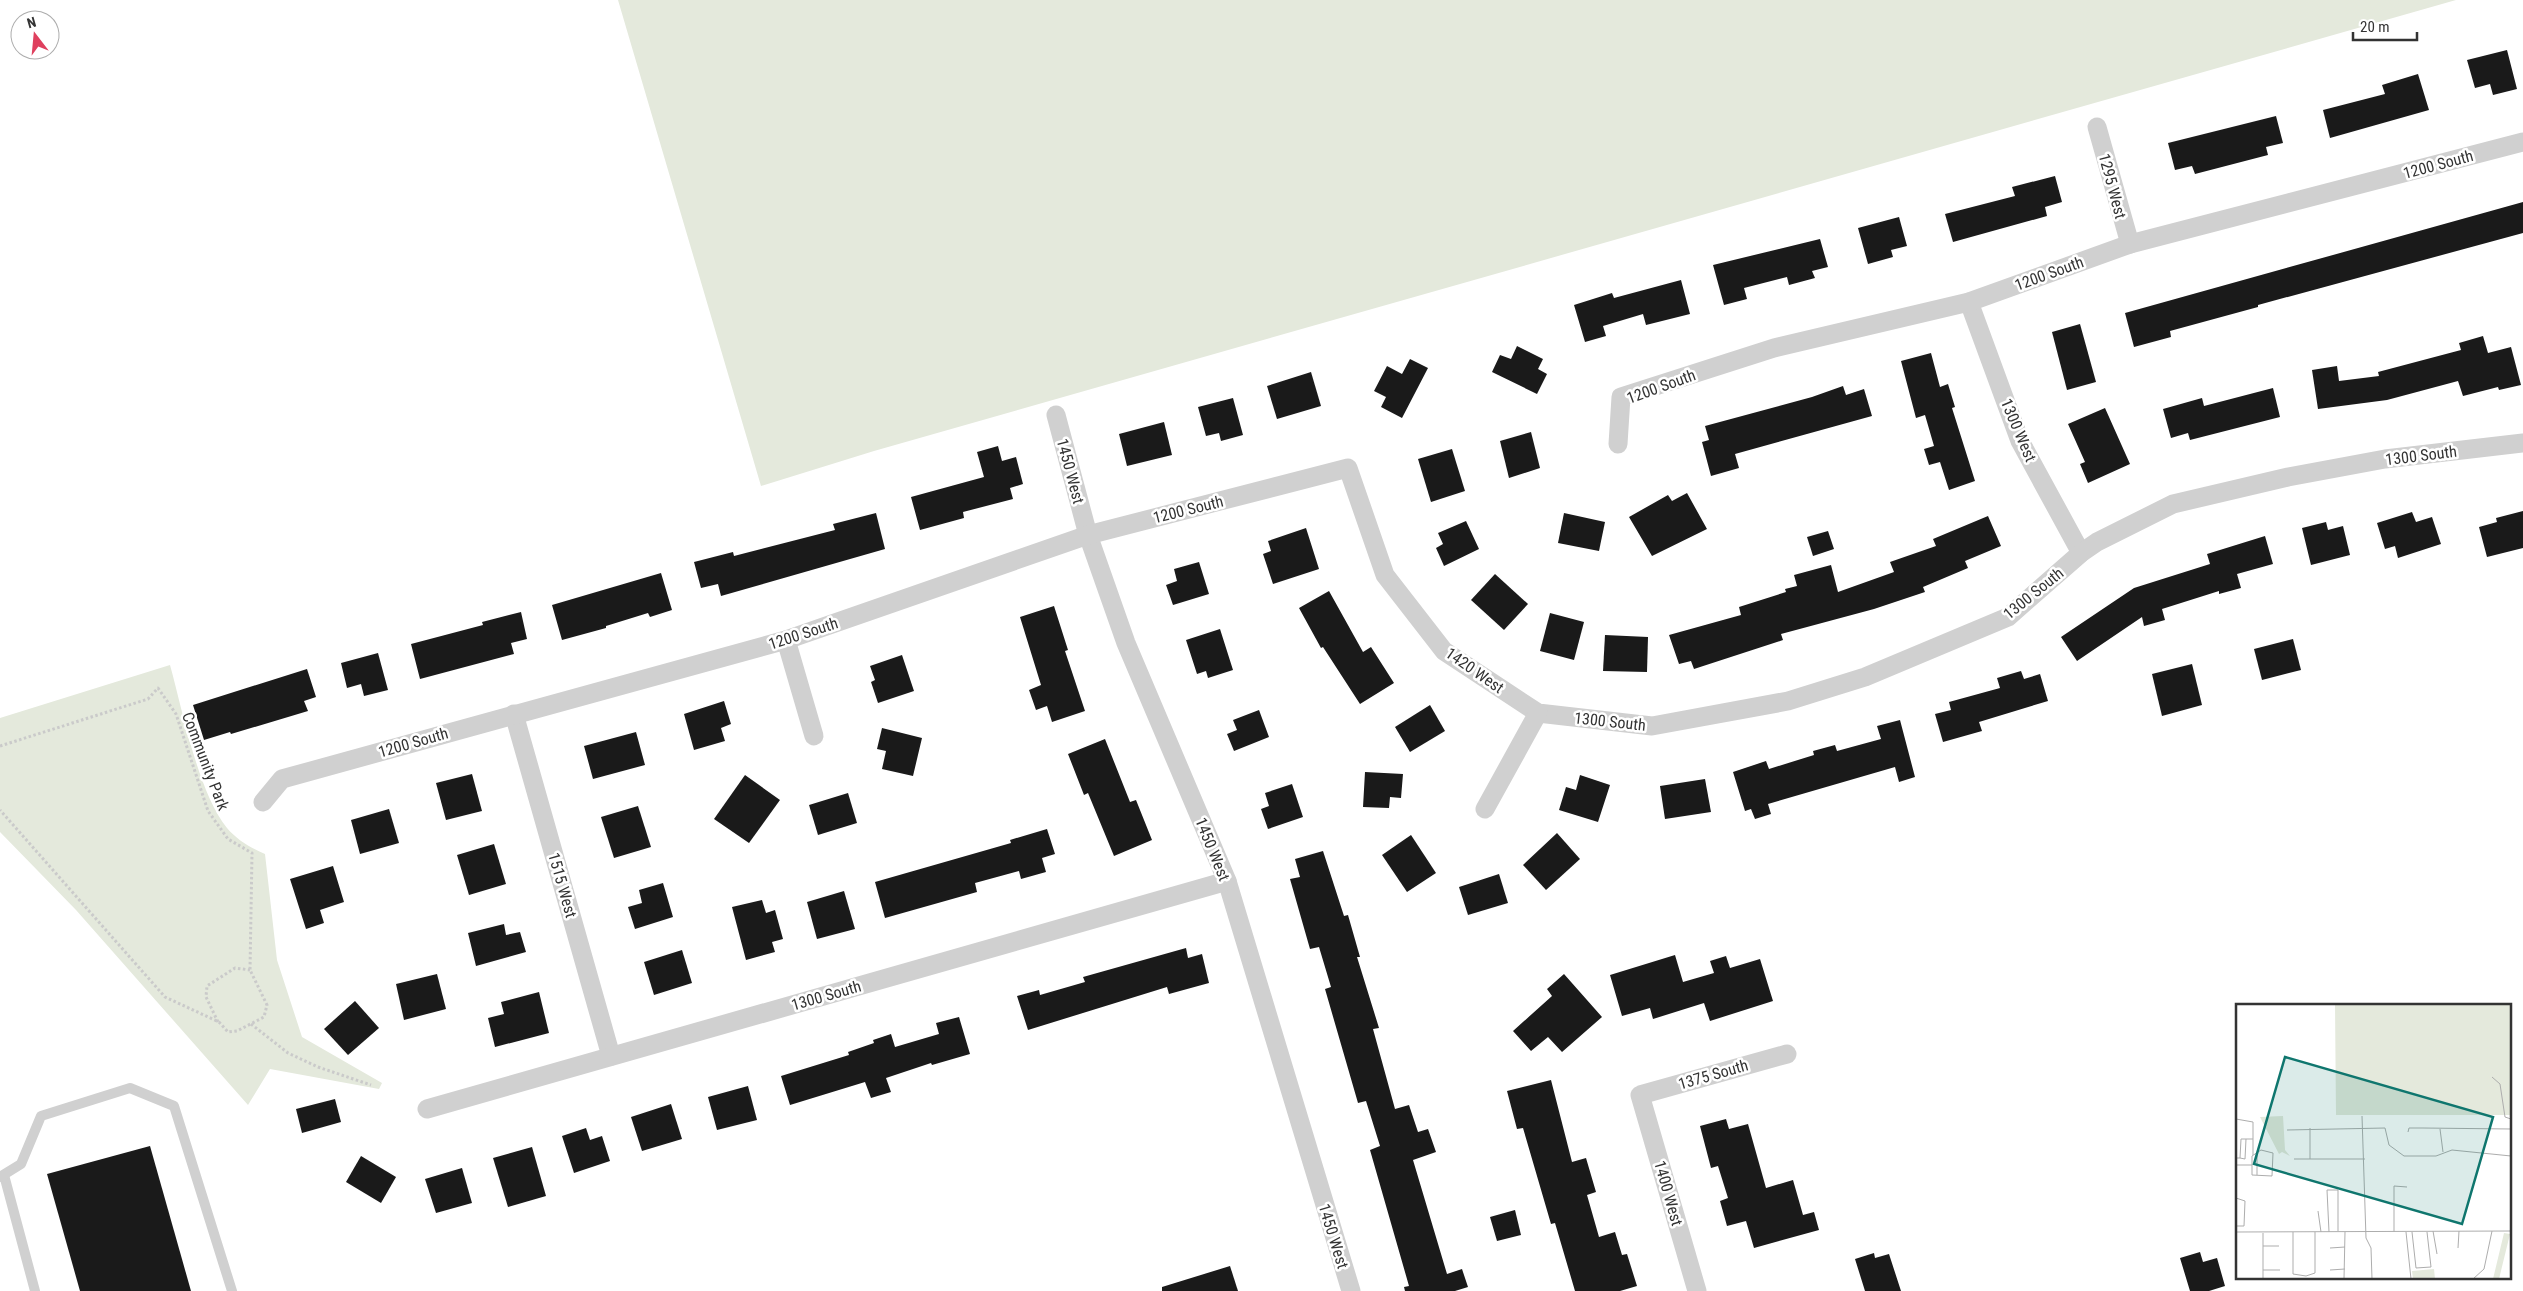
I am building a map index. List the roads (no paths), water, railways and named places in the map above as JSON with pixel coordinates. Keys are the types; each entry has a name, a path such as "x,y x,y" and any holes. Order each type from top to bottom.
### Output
{"street":[{"name":"1295 West","path":"2097,127 2130,244"},
{"name":"1200 South","path":"1618,444 1621,397 1774,348 1969,302 2130,244 2523,142"},
{"name":"1300 West","path":"1969,302 2020,440 2081,553"},
{"name":"1450 West","path":"1056,415 1088,535 1126,643 1226,881 1351,1291"},
{"name":"1300 South","path":"1538,713 1652,726 1788,701 1865,677 2008,617 2081,553 2097,542 2174,504 2288,477 2385,459 2523,443"},
{"name":"1200 South","path":"263,802 282,779 786,640 1088,535 1348,468"},
{"name":"1420 West","path":"1348,468 1385,575 1391,583 1444,651 1538,713"},
{"path":"786,640 814,736"},
{"path":"1485,809 1538,713"},
{"name":"1515 West","path":"514,714 611,1056"},
{"name":"1300 South","path":"426,1109 1226,881"},
{"name":"1375 South","path":"1640,1095 1787,1054"},
{"name":"1400 West","path":"1640,1095 1697,1291"}],"lane":[{"path":"35,1291 2,1176 21,1164 40,1116 130,1088 174,1106 232,1291"}]}
